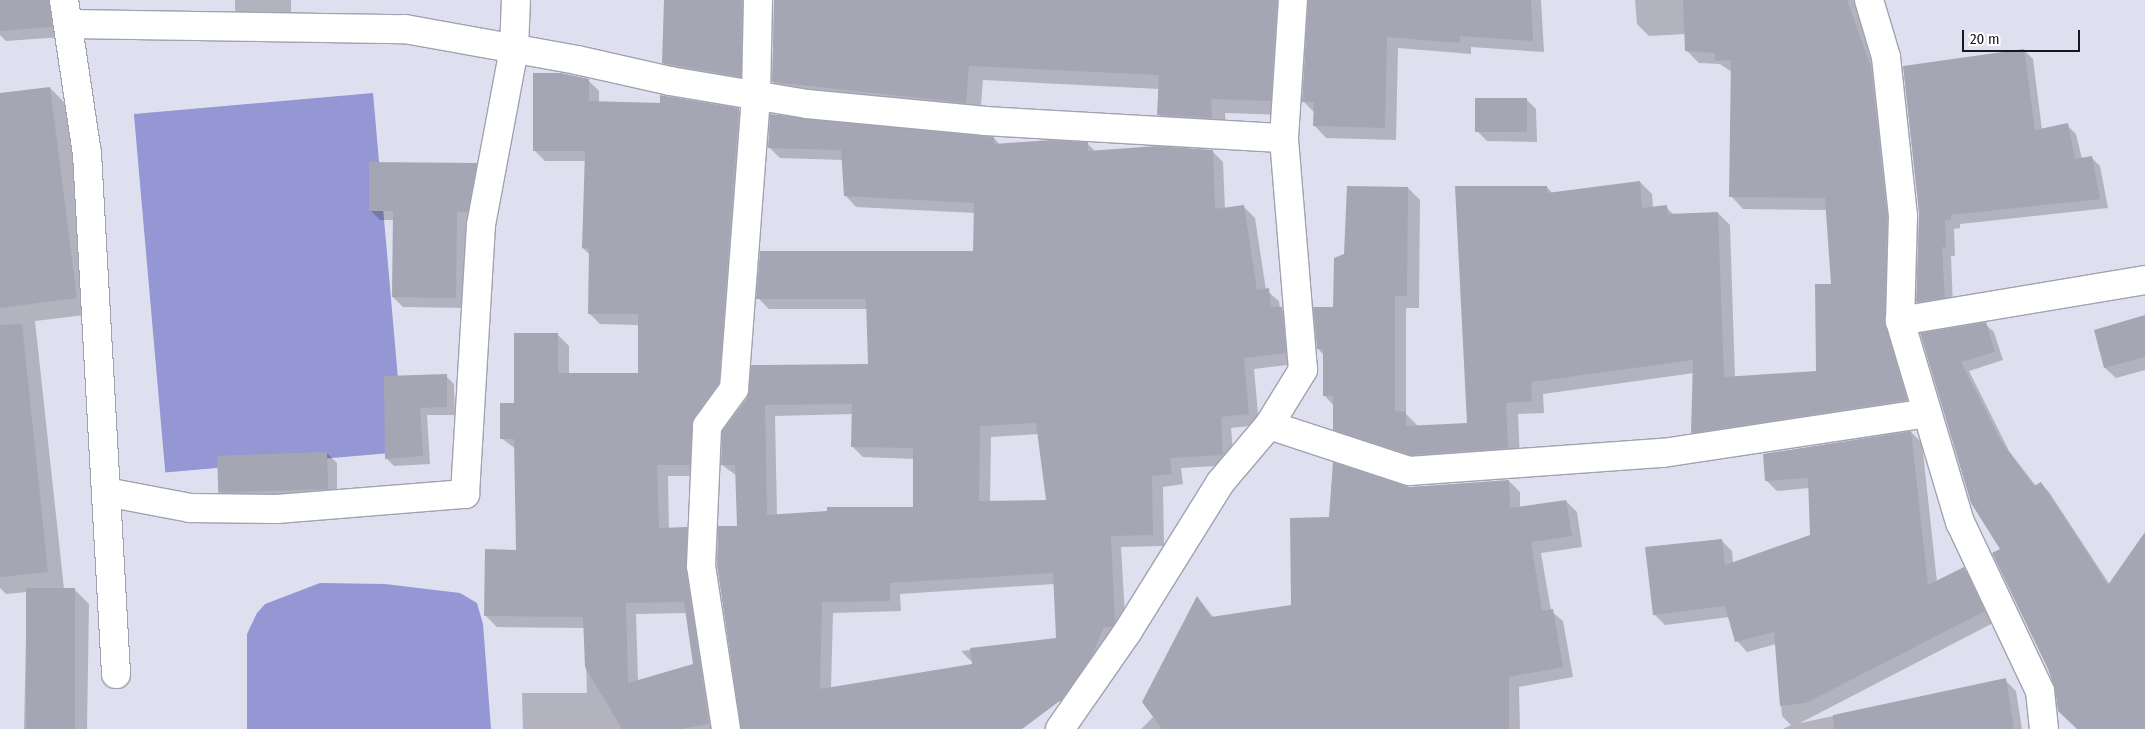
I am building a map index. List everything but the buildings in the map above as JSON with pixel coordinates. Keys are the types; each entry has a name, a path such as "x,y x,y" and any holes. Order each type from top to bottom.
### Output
{"street":[{"path":"106,492 190,508 277,509 465,494 481,225 514,49 516,0"},
{"path":"726,729 702,566 707,426 734,389 756,95 758,0"},
{"path":"1060,729 1128,631 1220,483 1270,425 1303,370 1284,138 1293,0"},
{"path":"1869,0 1886,57 1903,215 1900,321 1960,522 2040,691 2044,729"},
{"path":"116,674 87,153 66,12 405,29 807,104 986,121 1284,138"},
{"path":"1900,321 2145,280"},
{"path":"1270,425 1409,471 1663,453 1927,413"}],"water":[{"path":"373,93 404,452 165,473 134,114"},
{"path":"320,583 385,584 460,593 477,603 483,624 491,729 247,729 247,634 257,613 265,604"}]}
